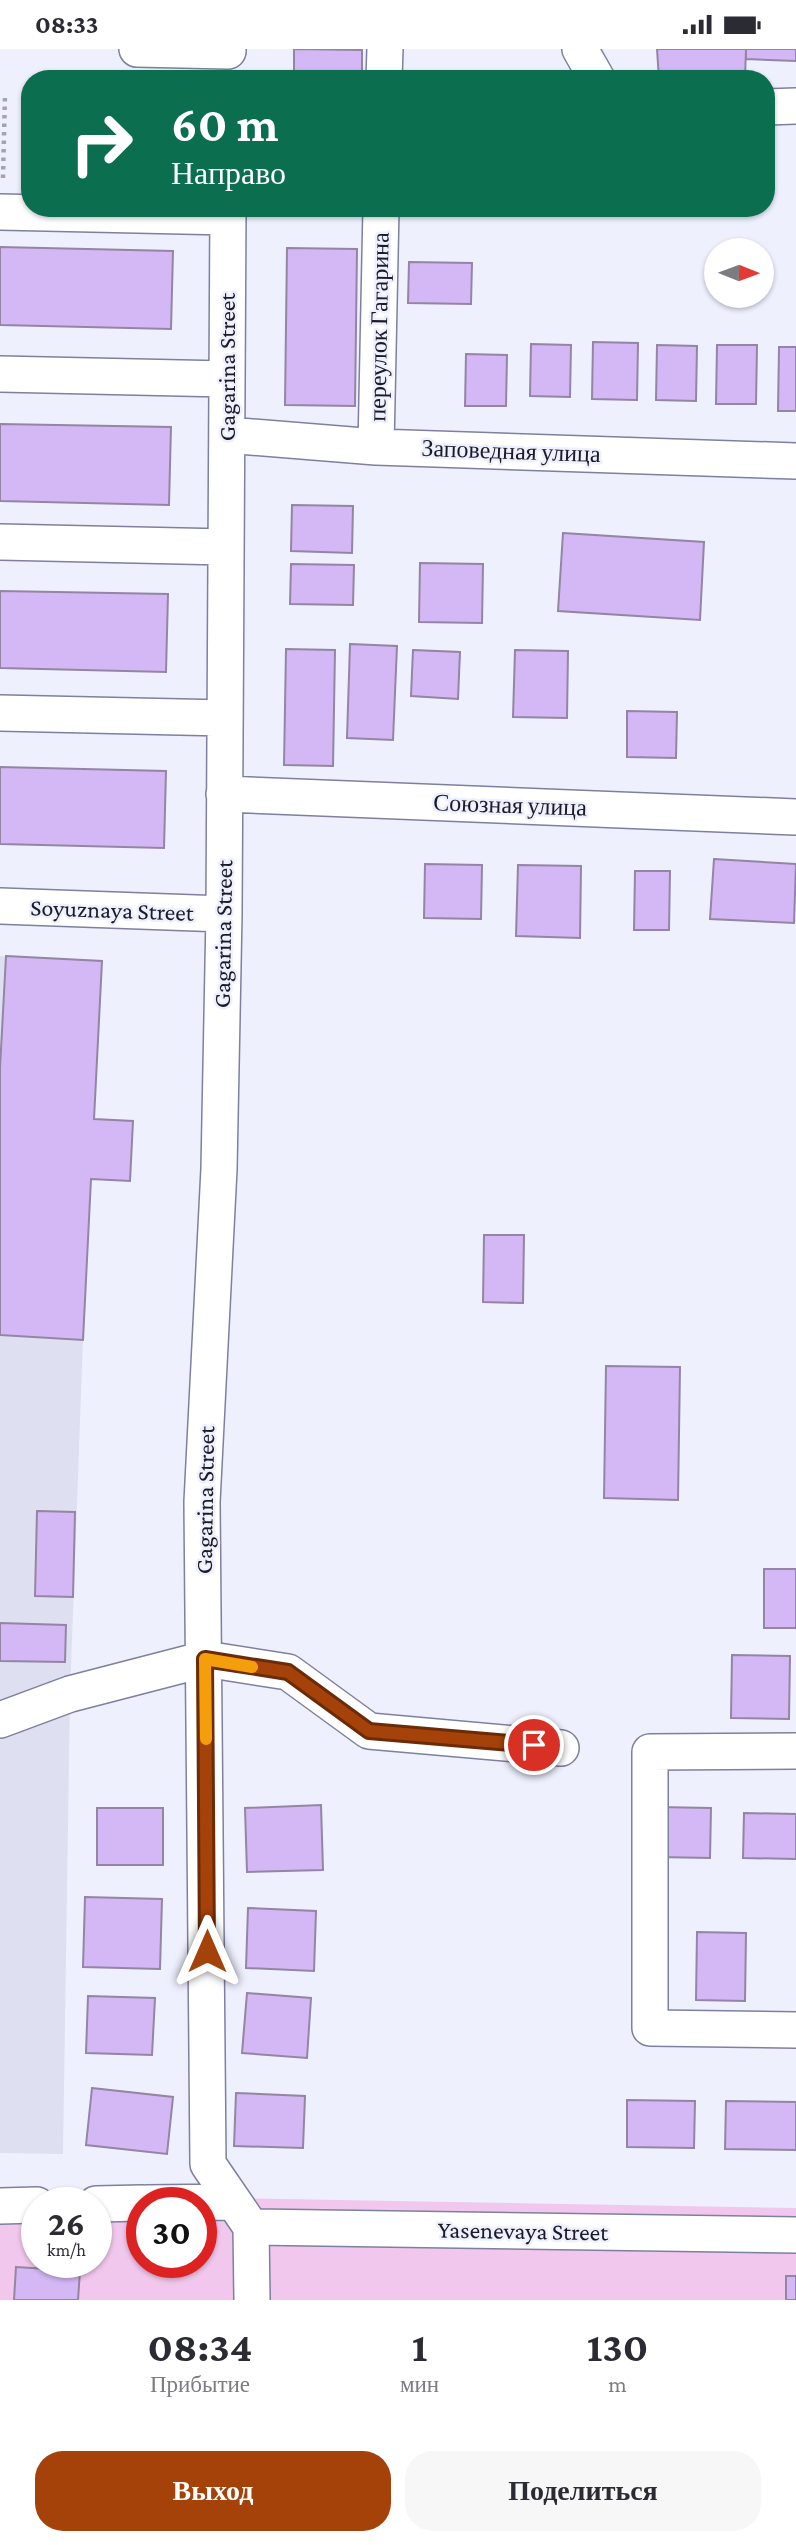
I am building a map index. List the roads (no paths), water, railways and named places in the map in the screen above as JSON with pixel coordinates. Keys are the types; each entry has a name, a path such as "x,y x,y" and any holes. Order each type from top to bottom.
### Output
{"street":[{"path":"137,49 228,60"},
{"path":"384,70 385,49"},
{"path":"580,49 592,70"},
{"path":"775,107 796,106"},
{"path":"2,200 21,201"},
{"name":"Gagarina Street","path":"228,217 224,914 219,1169 202,1502 208,2164 242,2214"},
{"name":"переулок Гагарина","path":"376,447 381,217"},
{"path":"0,374 226,379"},
{"name":"Заповедная улица","path":"227,435 376,447 796,461"},
{"path":"0,542 226,547"},
{"path":"0,713 225,718"},
{"name":"Союзная улица","path":"224,794 796,817"},
{"name":"Soyuznaya Street","path":"0,906 224,914"},
{"path":"0,1720 70,1694 205,1659 288,1672 369,1731 561,1748"},
{"path":"796,1751 650,1752 648,1892 650,2028 796,2030"},
{"path":"0,2206 21,2205"},
{"name":"Yasenevaya Street","path":"217,2211 796,2235"},
{"path":"242,2214 252,2300"}]}
